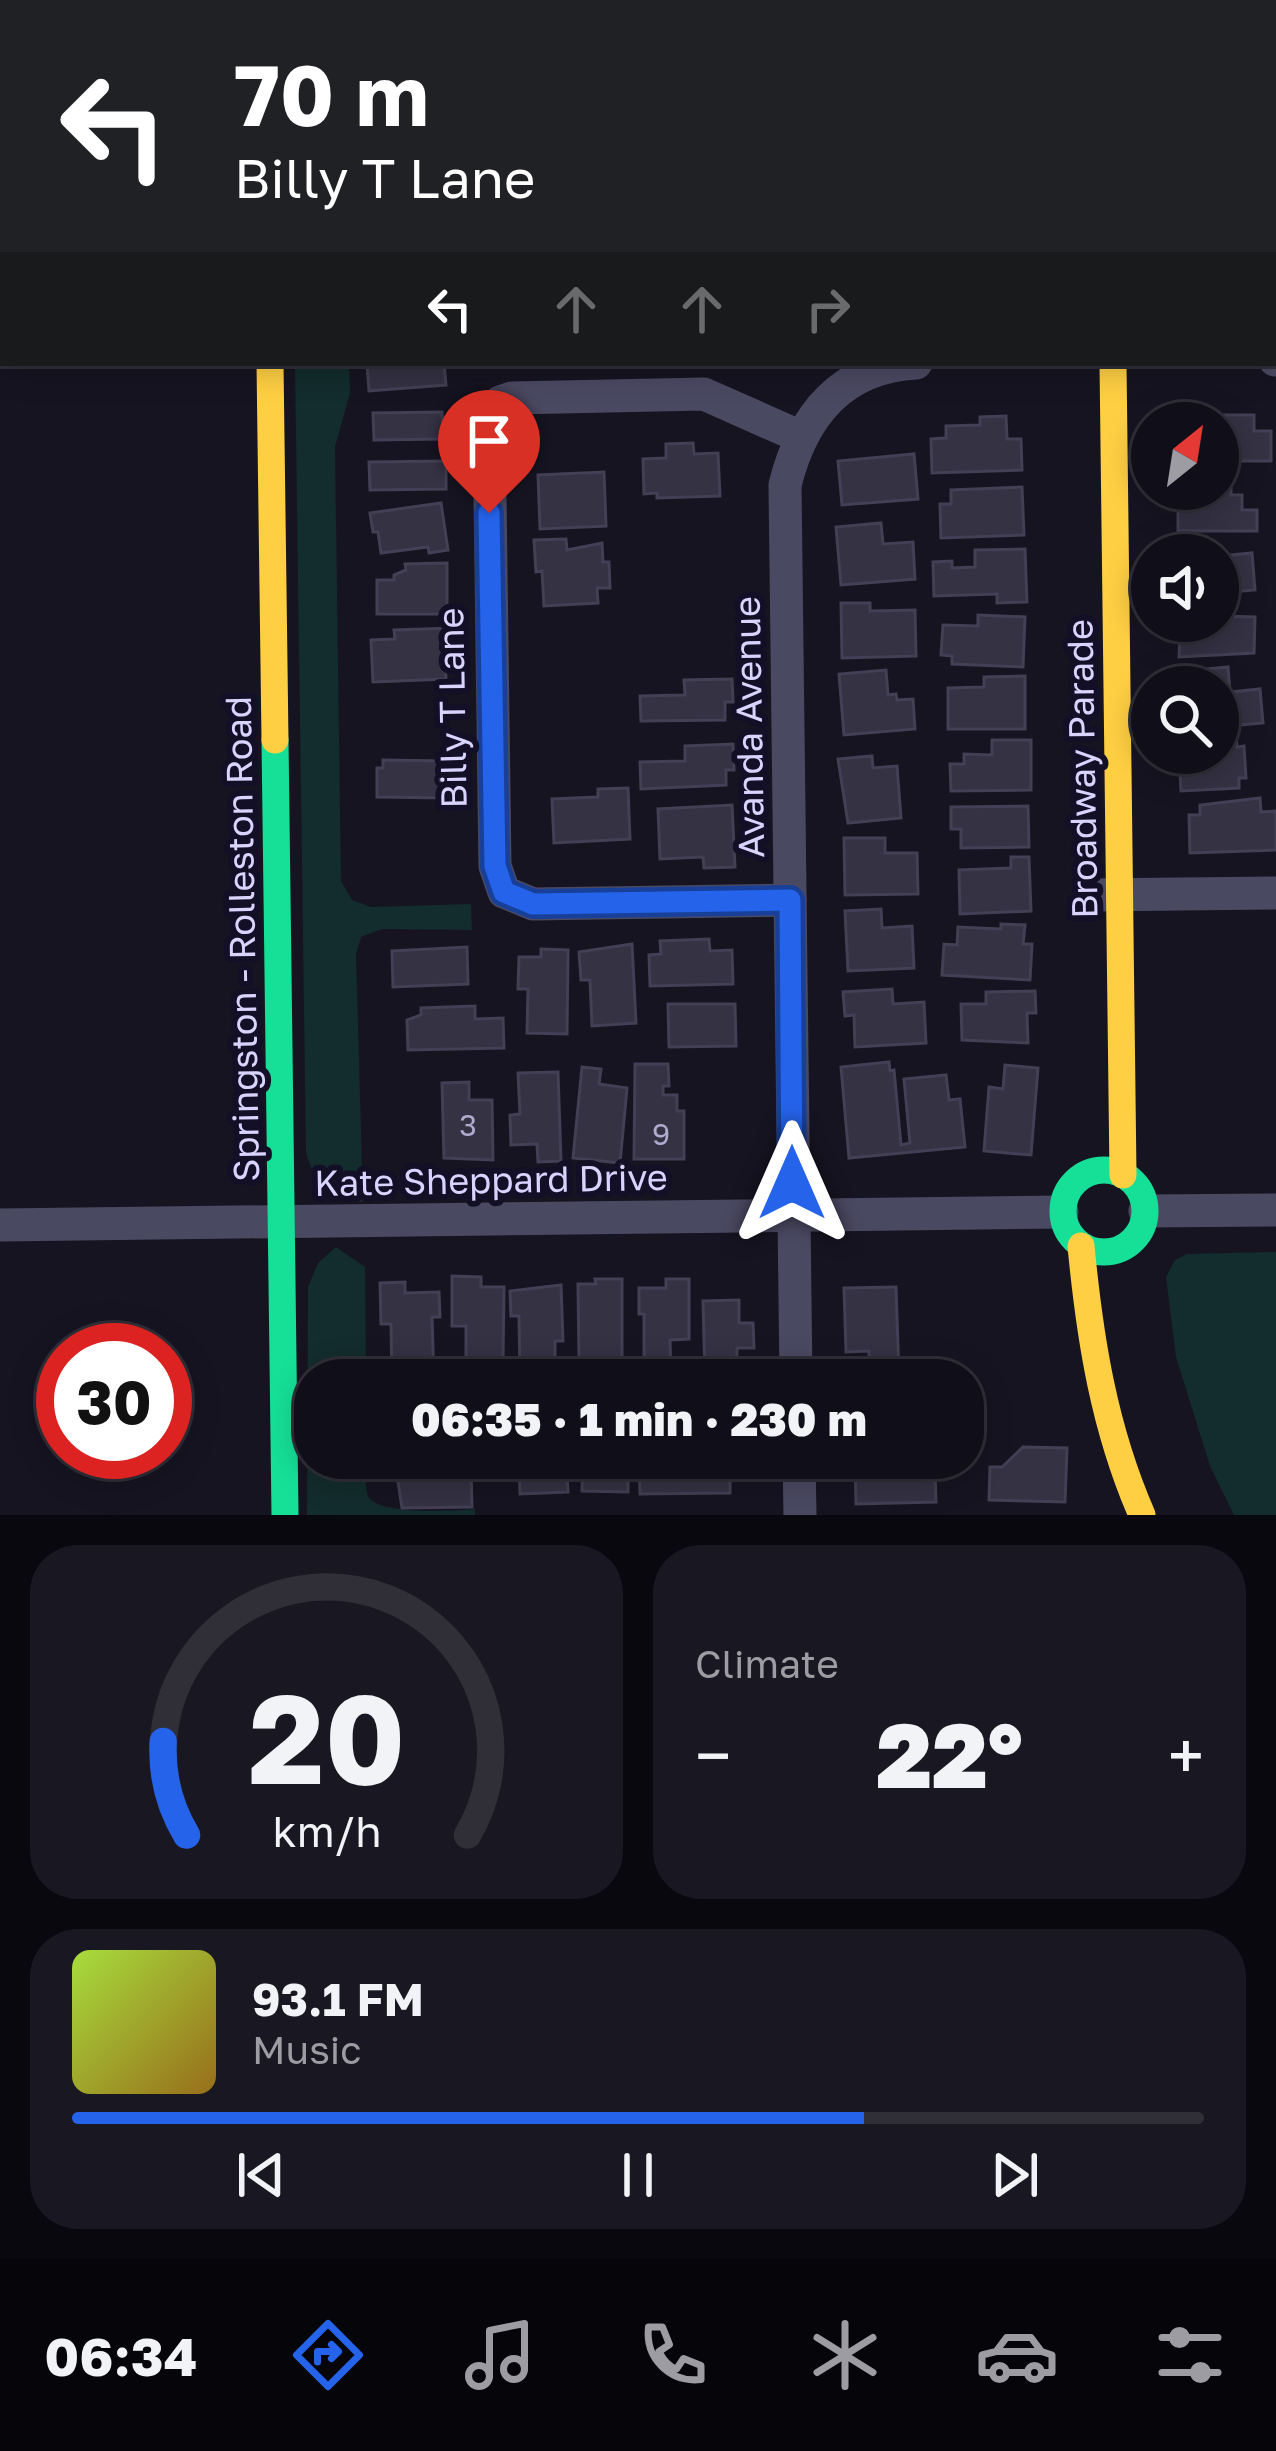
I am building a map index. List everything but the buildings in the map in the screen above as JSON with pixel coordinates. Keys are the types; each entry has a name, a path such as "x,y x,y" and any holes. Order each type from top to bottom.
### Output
{"street":[{"name":"Springston - Rolleston Road","path":"270,366 284,1515"},
{"name":"Avanda Avenue","path":"795,1359 785,485 801,437 828,396 870,370 896,366"},
{"name":"Broadway Parade","path":"1113,366 1097,895 1123,1174"},
{"name":"Billy T Lane","path":"790,900 533,904 504,892 494,844 489,422 500,402 512,398 704,394 801,437"},
{"path":"1097,895 1276,893"},
{"path":"1093,1161 1123,1174 1139,1190 1145,1211 1139,1233 1113,1264 1081,1246 1068,1231 1062,1212 1070,1186 1093,1161"},
{"path":"1145,1211 1276,1210"},
{"name":"Kate Sheppard Drive","path":"0,1225 1062,1212"},
{"path":"1081,1246 1097,1385 1142,1515"},
{"path":"1118,1322 1140,1427"},
{"path":"799,1479 800,1515"}],"green space":[{"path":"295,366 349,366 350,393 335,447 341,881 352,900 371,907 471,904 472,930 382,929 361,937 356,954 363,1202 325,1189 306,1153"},
{"path":"336,1247 365,1267 366,1359 308,1359 308,1287 318,1263"},
{"path":"1276,1252 1276,1515 1234,1515 1210,1466 1176,1357 1166,1277 1175,1260 1187,1254"},
{"path":"307,1479 366,1479 368,1496 385,1506 475,1509 475,1515 307,1515"}],"traffic: fast":[{"path":"275,740 285,1515"},
{"path":"1104,1170 1133,1182 1145,1211 1133,1240 1104,1252 1075,1240 1063,1211 1075,1182 1104,1170"}],"traffic: slow":[{"path":"270,366 275,740"},
{"path":"1113,366 1123,1175"},
{"path":"1081,1246 1101,1383 1142,1515"}],"route":[{"path":"489,513 495,866 504,892 533,904 790,900 792,1183"}]}
